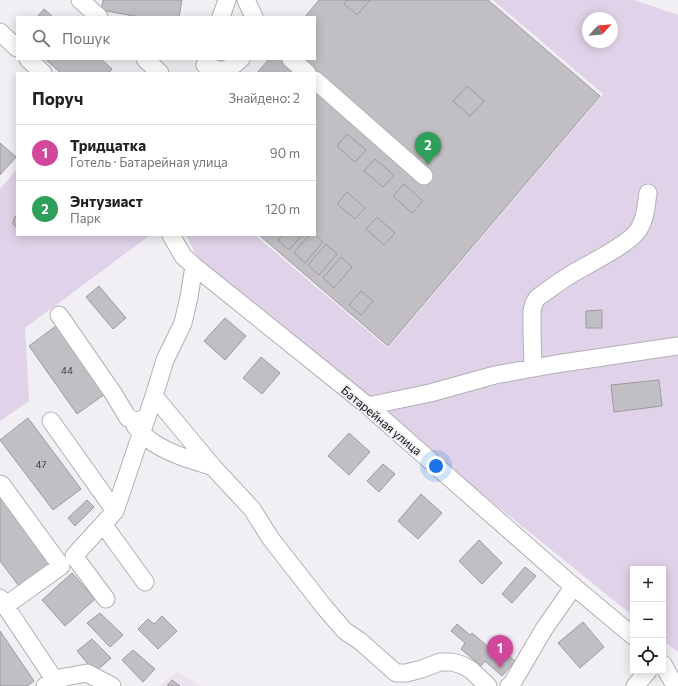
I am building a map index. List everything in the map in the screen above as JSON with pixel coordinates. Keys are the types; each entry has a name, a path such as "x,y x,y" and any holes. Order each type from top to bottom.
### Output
{"street":[{"path":"80,0 98,16"},
{"path":"221,16 227,0"},
{"path":"246,0 254,16"},
{"path":"0,32 16,47"},
{"path":"29,60 42,72"},
{"path":"146,60 159,72"},
{"path":"204,66 219,71 228,70 240,60"},
{"path":"292,60 306,72"},
{"path":"316,81 424,176"},
{"path":"533,368 532,310 537,298 568,276 612,251 631,238 639,230 644,218 648,193"},
{"name":"Батарейная улица","path":"172,236 183,256 194,266 368,406 630,633"},
{"path":"106,599 74,556 115,511 165,360 182,323 189,297 194,266"},
{"path":"59,315 113,393 128,418 144,425 153,443 190,460 213,467"},
{"path":"368,406 430,393 495,375 678,346"},
{"path":"154,396 213,467 252,509 271,539 345,631 360,641 396,673 406,673 440,662 452,662 471,670 488,686"},
{"path":"51,421 115,511"},
{"path":"0,484 60,566 3,602 52,684 87,673 112,686"},
{"path":"103,524 145,582"},
{"path":"509,686 544,629 574,586"},
{"path":"666,663 678,673"},
{"path":"666,670 675,686"},
{"path":"635,686 645,674"}],"shaded area":[{"path":"493,0 634,0 678,15 678,652 666,642 666,566 630,566 630,614 202,267 186,236 256,236 388,348 603,94"},
{"path":"16,170 16,236 149,236 25,328 29,401 0,421 0,189"},
{"path":"177,672 202,686 159,686"}],"building":[{"path":"103,0 182,0 179,16 134,16 101,10"},
{"path":"319,0 488,0 600,96 388,346 260,236 316,236 316,72 258,72 268,60 316,60 316,16 306,16"},
{"path":"347,0 370,0 357,15 344,4"},
{"path":"44,9 52,16 38,16"},
{"path":"46,60 102,60 112,69 110,72 60,72"},
{"path":"467,86 484,101 470,116 453,101"},
{"path":"347,134 366,150 355,162 337,146"},
{"path":"0,143 16,157 0,175"},
{"path":"375,159 394,175 383,187 364,171"},
{"path":"404,184 423,201 412,213 393,196"},
{"path":"347,192 365,208 355,219 337,204"},
{"path":"16,216 16,227 13,223"},
{"path":"377,217 395,233 384,245 366,229"},
{"path":"281,236 301,236 289,250 278,240"},
{"path":"308,236 316,236 323,242 305,263 294,253"},
{"path":"326,244 337,254 319,275 308,265"},
{"path":"341,257 352,267 334,288 323,278"},
{"path":"99,286 126,318 113,329 86,297"},
{"path":"361,291 373,301 361,315 349,305"},
{"path":"602,310 602,328 586,328 586,311"},
{"path":"225,318 246,336 225,360 204,341"},
{"path":"56,326 105,394 77,414 29,346"},
{"path":"261,357 280,373 262,394 243,378"},
{"path":"659,380 662,406 614,412 611,385"},
{"path":"28,418 81,489 53,510 0,440"},
{"path":"349,433 370,452 349,475 328,456"},
{"path":"383,464 395,474 379,492 367,481"},
{"path":"421,494 442,513 418,539 398,521"},
{"path":"0,496 50,564 19,586 0,561"},
{"path":"87,500 94,507 75,526 68,518"},
{"path":"479,540 502,563 482,584 459,561"},
{"path":"525,567 536,576 512,603 502,594"},
{"path":"72,573 95,599 65,626 42,600"},
{"path":"100,613 123,635 110,647 87,623"},
{"path":"162,616 177,631 158,649 138,629 148,619 154,624"},
{"path":"583,622 604,647 580,668 558,643"},
{"path":"457,624 470,635 472,633 492,650 497,646 515,661 502,676 485,661 481,666 461,649 465,643 451,631"},
{"path":"0,631 34,681 27,686 0,686"},
{"path":"92,639 111,658 95,672 77,651"},
{"path":"133,650 155,669 143,682 122,660"},
{"path":"172,680 180,686 167,686"}],"place":[{"name":"Энтузиаст","path":"428,165"},
{"name":"Тридцатка","path":"500,668"}]}
